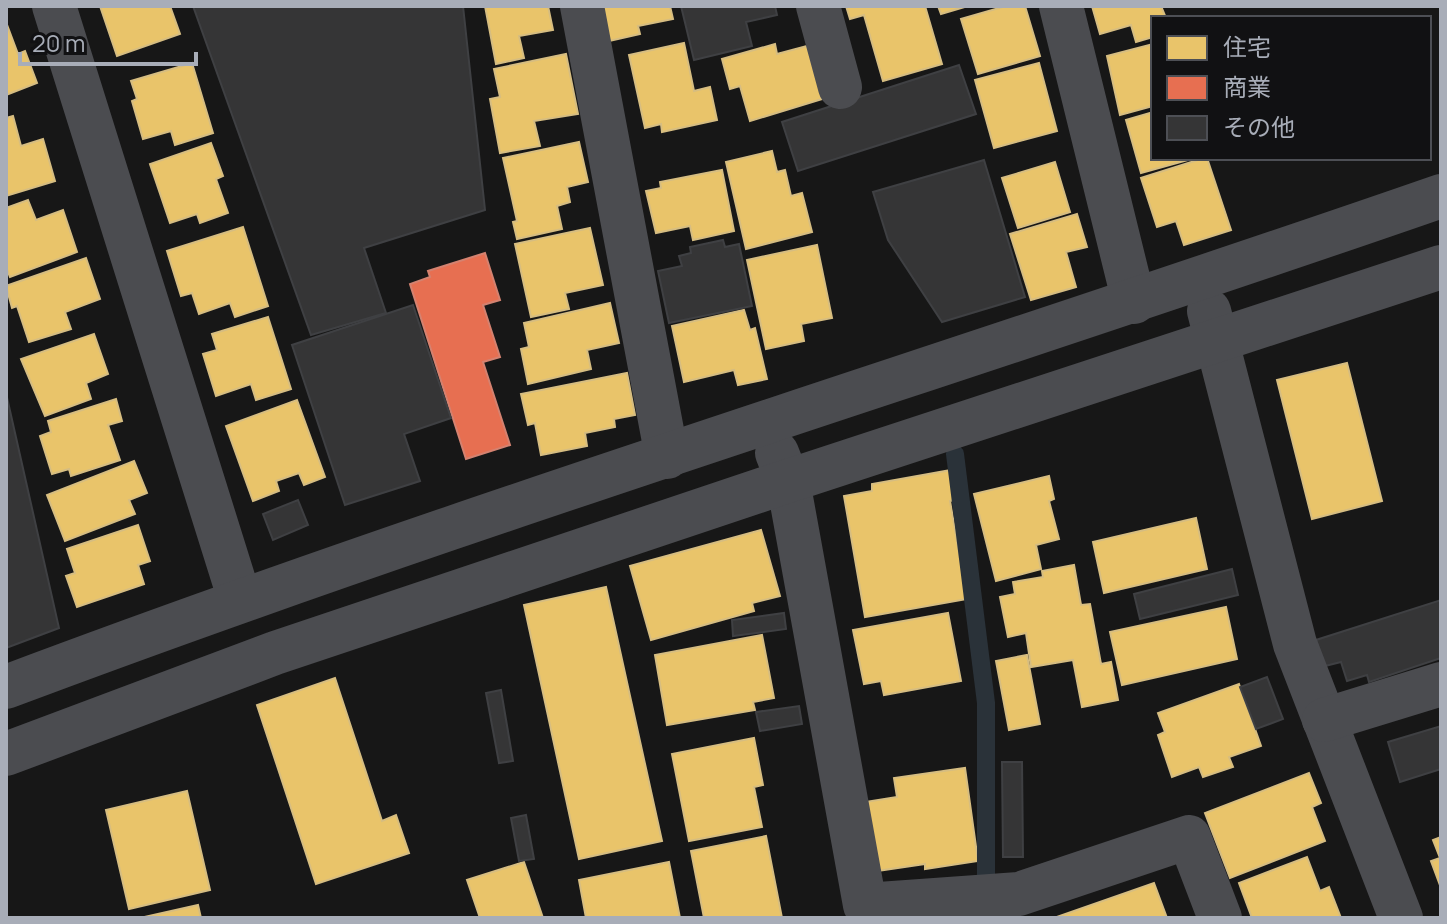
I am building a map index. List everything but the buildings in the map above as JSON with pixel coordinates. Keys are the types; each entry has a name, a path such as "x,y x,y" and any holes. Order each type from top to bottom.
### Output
{"street":[{"path":"54,6 240,600"},
{"path":"582,6 667,457"},
{"path":"818,6 840,87"},
{"path":"1061,6 1134,302"},
{"path":"6,687 240,600 1134,302 1441,196"},
{"path":"6,754 275,653 1441,267"},
{"path":"1202,279 1295,644 1401,918"},
{"path":"766,423 788,481 865,905 1019,906 1189,837 1220,918"},
{"path":"123,643 142,703"},
{"path":"1324,720 1441,684"}],"waterway":[{"path":"955,454 986,703 986,876"}]}
